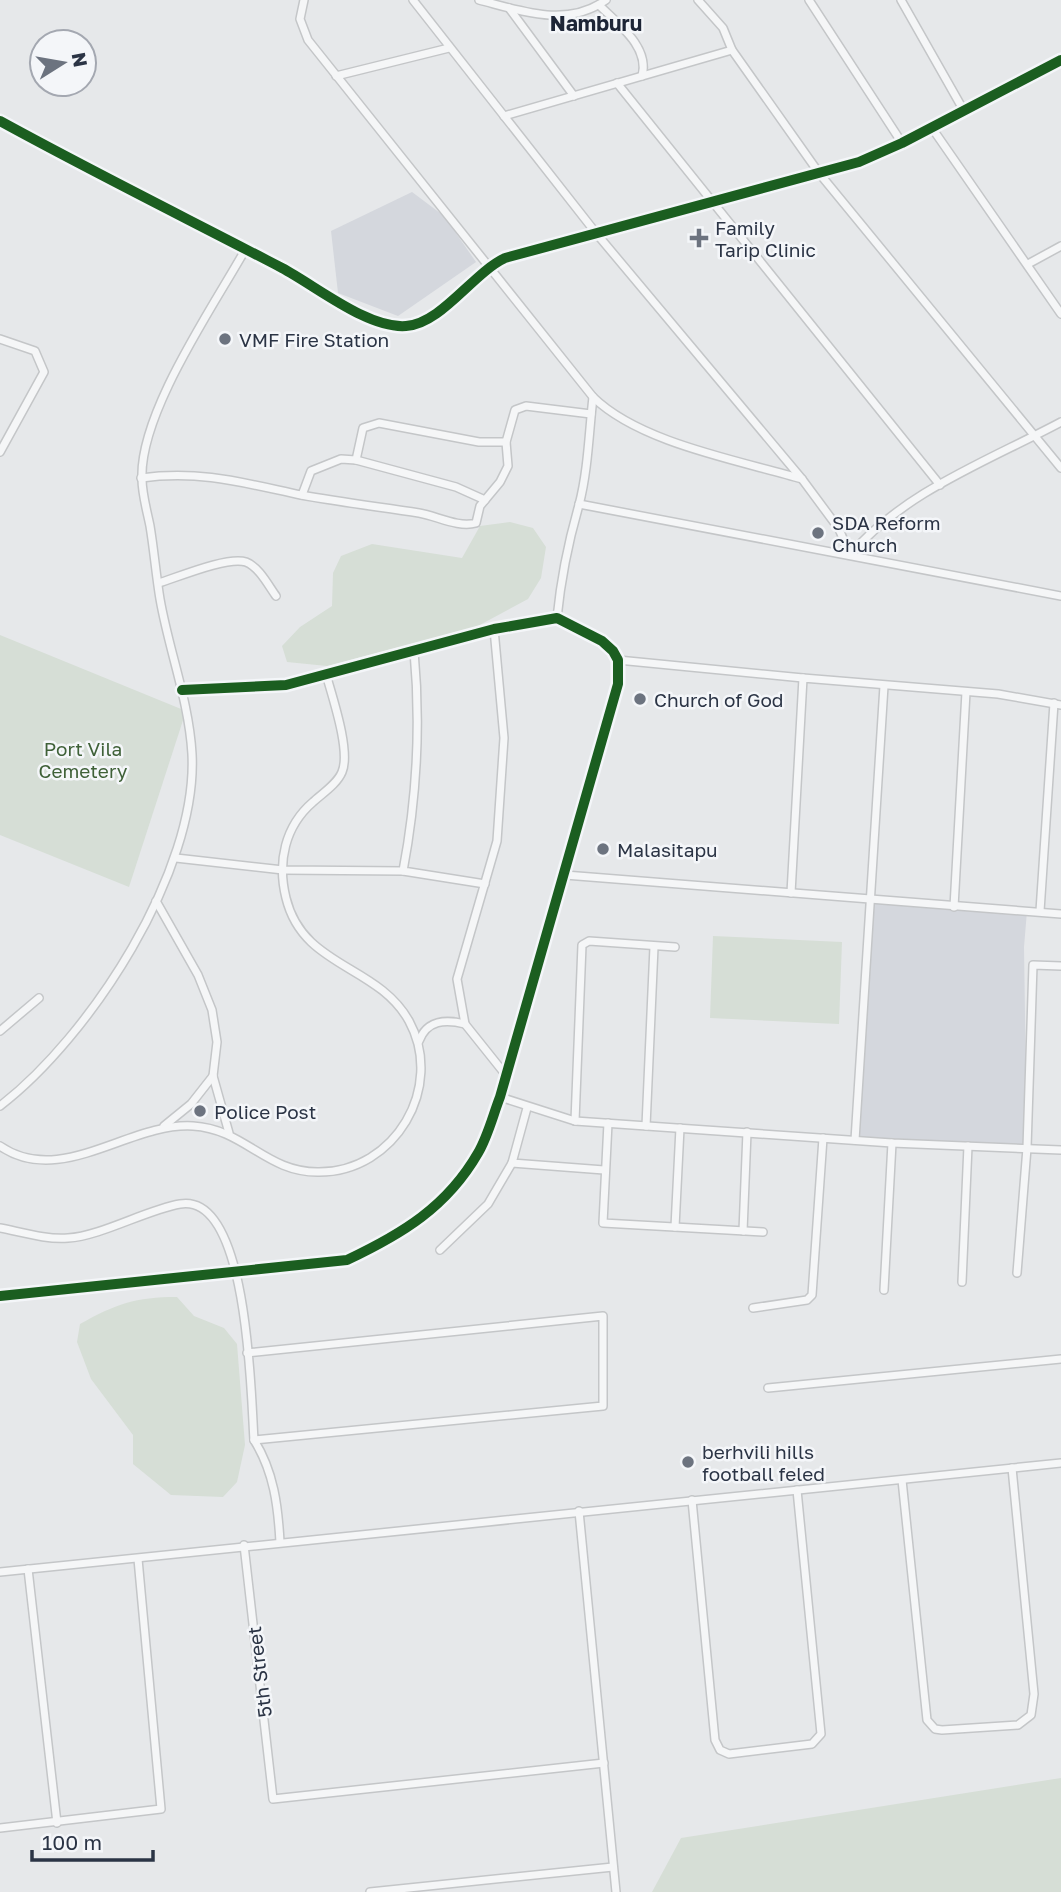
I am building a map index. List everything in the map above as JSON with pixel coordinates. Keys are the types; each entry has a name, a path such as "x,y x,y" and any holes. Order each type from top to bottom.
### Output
{"street":[{"path":"304,0 300,19 304,34 491,265 593,397 610,413 643,430 802,479"},
{"path":"413,0 596,233 802,479 839,529 850,555"},
{"path":"479,0 551,16 573,16 603,2 642,56 645,66 642,76"},
{"path":"698,0 723,28 733,50 819,173 1061,468"},
{"path":"809,0 902,143"},
{"path":"901,0 964,111"},
{"path":"509,7 574,96"},
{"path":"336,76 449,48"},
{"path":"504,116 733,50"},
{"path":"0,121 374,320 397,326 415,325 452,300 491,265 519,253 859,162 932,128 1061,60"},
{"path":"617,83 940,485"},
{"path":"932,128 1061,314"},
{"path":"1028,264 1061,246"},
{"path":"0,1106 48,1063 86,1016 127,953 176,858 192,756 141,478 146,444 167,389 245,250"},
{"path":"0,339 34,351 44,372 0,452"},
{"path":"557,618 561,572 571,526 579,504 593,397"},
{"path":"141,478 176,473 229,478 302,495 428,514 467,525 476,523 485,500 508,466 506,442 516,410 526,406 591,414"},
{"path":"850,555 866,536 940,485 1061,422"},
{"path":"356,460 363,428 379,423 479,442 506,442"},
{"path":"302,495 311,471 341,459 356,460 456,487 485,500"},
{"path":"579,504 1061,596"},
{"path":"159,583 208,568 245,561 255,568 276,596"},
{"path":"0,1296 347,1260 398,1236 453,1191 480,1150 500,1097 618,684 618,660 602,641 557,618 494,629 286,685 182,690"},
{"path":"494,629 504,738 497,841 457,979 465,1024 505,1074"},
{"path":"402,871 413,817 418,752 414,651"},
{"path":"618,660 966,692 1057,704 1040,911"},
{"path":"326,674 335,706 344,764 338,780 299,817 284,846 282,870 289,910 313,947 378,985 399,1006 419,1041"},
{"path":"791,894 803,678"},
{"path":"855,1140 884,686"},
{"path":"954,906 966,692"},
{"path":"176,858 282,870 402,871 485,884"},
{"path":"565,875 1061,914"},
{"path":"156,901 198,975 212,1010 217,1042 213,1076 229,1133"},
{"path":"575,1121 582,945 589,941 675,947"},
{"path":"646,1126 654,947"},
{"path":"1017,1273 1027,1148 1033,965 1061,966"},
{"path":"0,1031 39,998"},
{"path":"0,1146 17,1156 52,1159 92,1151 163,1127 204,1126 229,1133 267,1158 296,1170 332,1171 367,1161 399,1133 415,1103 421,1073 419,1041 422,1031 436,1023 465,1024"},
{"path":"163,1127 191,1104 213,1076"},
{"path":"500,1097 527,1108 575,1121 892,1143 1061,1150"},
{"path":"440,1250 488,1204 512,1163 527,1108"},
{"path":"608,1123 603,1223 763,1232"},
{"path":"675,1227 680,1128"},
{"path":"743,1231 747,1132"},
{"path":"752,1308 807,1300 812,1295 823,1138"},
{"path":"884,1290 892,1143"},
{"path":"962,1282 968,1146"},
{"path":"512,1163 604,1170"},
{"path":"0,1228 69,1238 190,1203 211,1215 237,1271 254,1440 264,1456 277,1500 280,1542"},
{"path":"247,1353 603,1316 603,1406 254,1440"},
{"path":"768,1388 1061,1359"},
{"path":"0,1572 1061,1463"},
{"path":"902,1480 927,1720 935,1729 942,1730 1018,1725 1031,1716 1034,1701 1012,1468"},
{"path":"692,1500 715,1740 720,1750 729,1754 812,1744 821,1734 797,1490"},
{"path":"579,1511 616,1892"},
{"name":"5th Street","path":"244,1545 273,1799 604,1763"},
{"path":"0,1828 161,1809 138,1559"},
{"path":"28,1569 57,1823"},
{"path":"370,1892 613,1867"}],"shaded area":[{"path":"412,192 444,216 476,262 398,316 338,293 331,231"},
{"path":"872,900 1027,911 1024,947 1027,1148 855,1140"}],"green space":[{"path":"510,522 533,528 546,547 541,578 528,599 476,627 327,666 287,662 282,646 300,627 332,606 333,573 341,556 372,544 462,558 480,526"},
{"name":"Port Vila Cemetery","path":"0,635 186,711 129,887 0,835"},
{"path":"713,936 842,942 839,1024 710,1018"},
{"path":"177,1297 194,1316 224,1328 237,1344 245,1445 237,1482 223,1497 171,1495 133,1464 133,1435 91,1379 77,1342 80,1324 104,1311 137,1300"},
{"path":"1061,1778 1061,1892 652,1892 681,1838"}],"cycle path":[{"path":"0,121 282,268 359,314 375,321 406,326 432,317 505,258 859,162 902,143 1061,60"},
{"path":"0,1296 347,1260 404,1229 452,1189 482,1146 500,1097 618,684 618,660 602,641 557,618 494,629 286,685 182,690"}],"place":[{"name":"Family Tarip Clinic","path":"699,238"},
{"name":"VMF Fire Station","path":"225,339"},
{"name":"SDA Reform Church","path":"818,533"},
{"name":"Church of God","path":"640,699"},
{"name":"Malasitapu","path":"603,849"},
{"name":"Police Post","path":"200,1111"},
{"name":"berhvili hills football feled","path":"688,1462"}],"district":[{"name":"Namburu","path":"596,23"}]}
